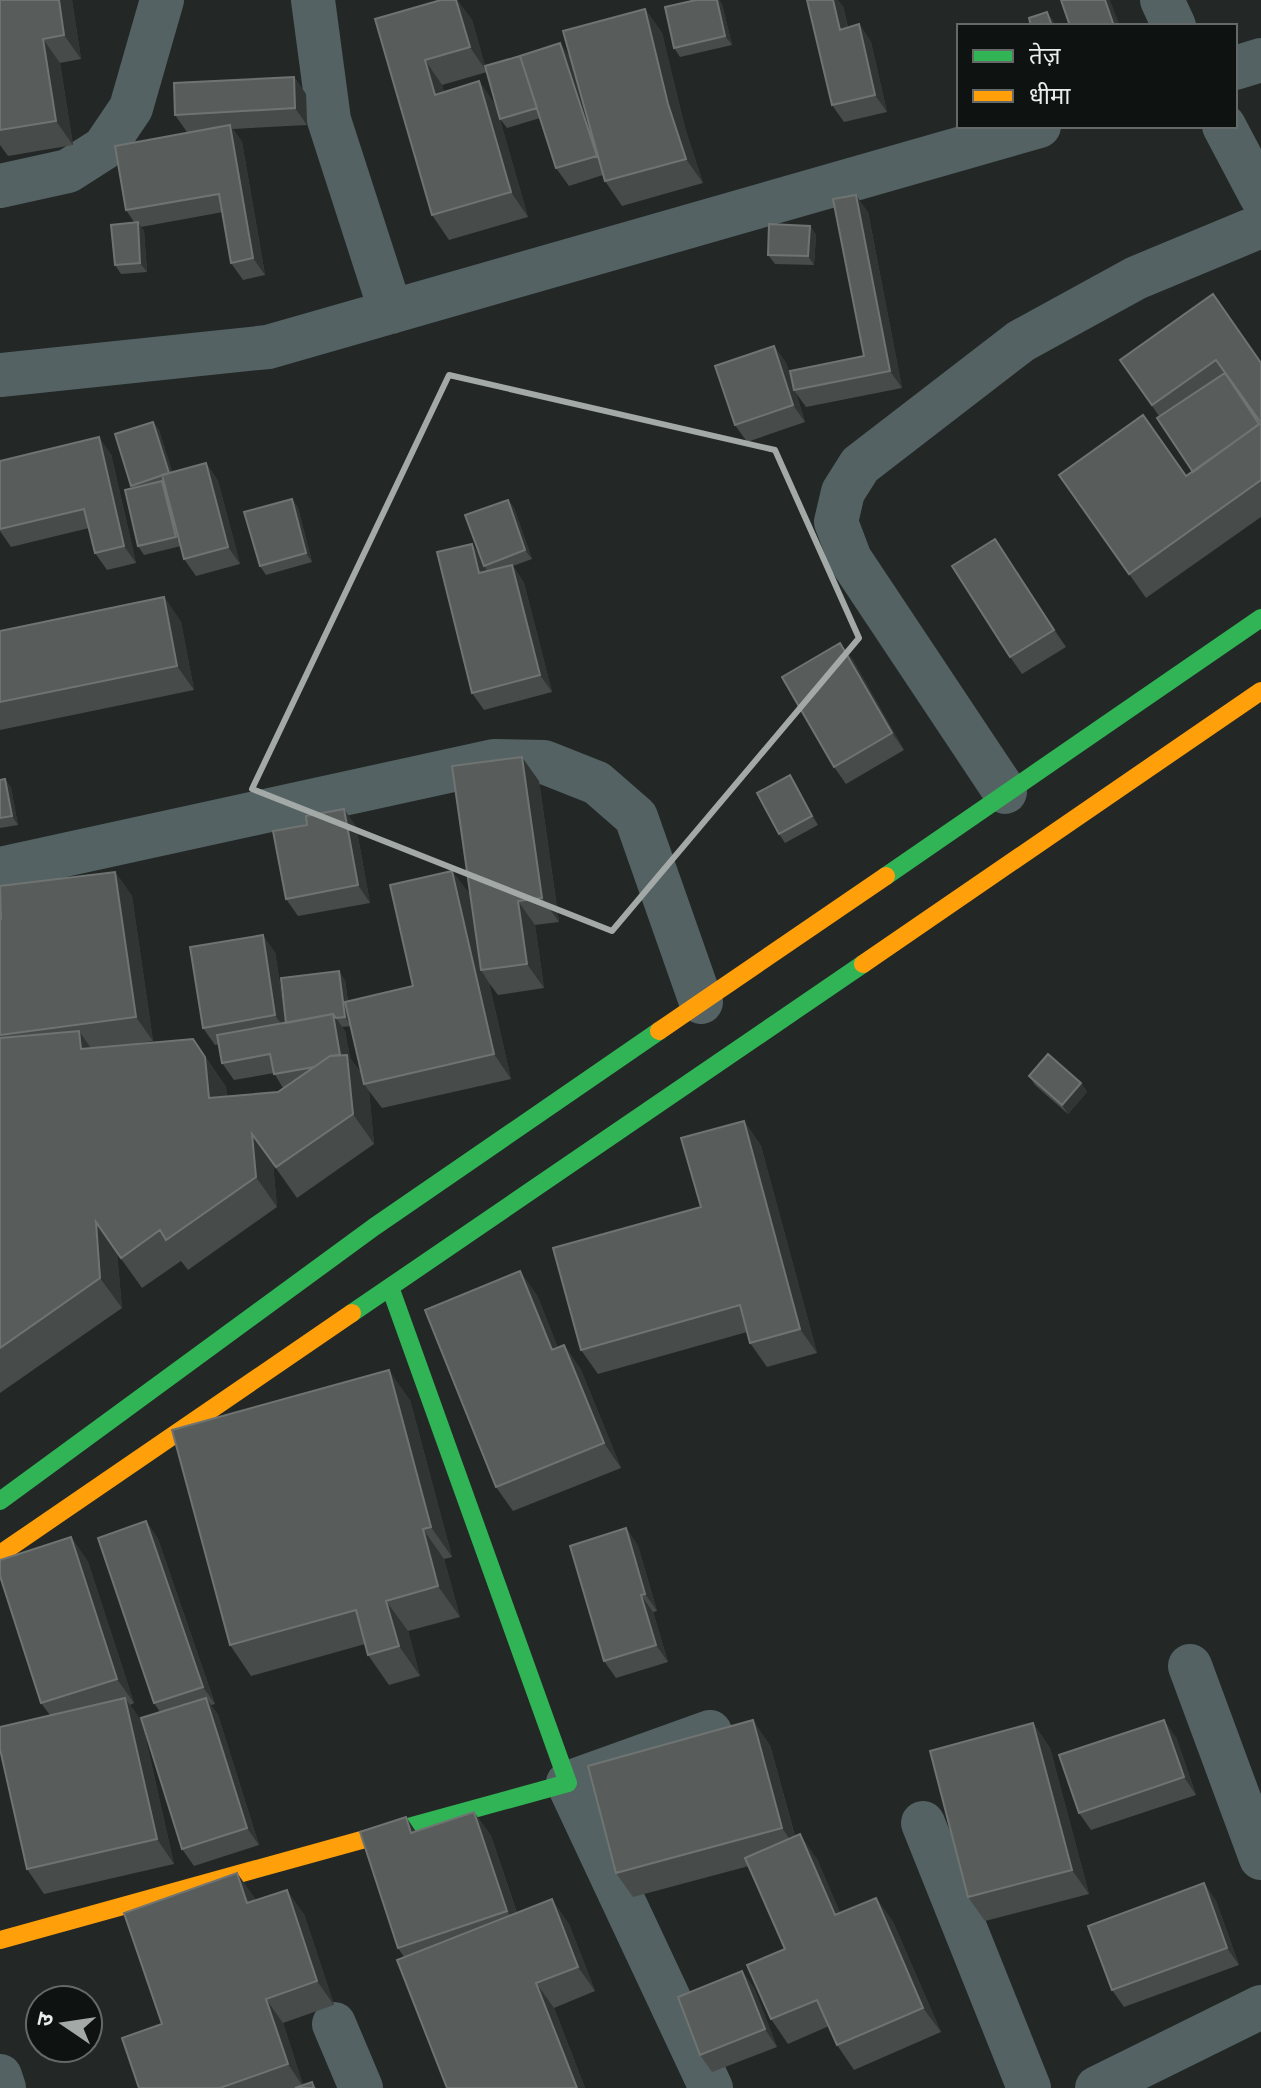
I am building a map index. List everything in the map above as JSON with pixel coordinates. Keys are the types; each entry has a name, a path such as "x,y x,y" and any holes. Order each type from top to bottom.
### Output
{"main road":[{"path":"0,1501 374,1227 1261,618"},
{"path":"0,1554 1261,691"},
{"path":"0,1940 568,1783 390,1287"}],"street":[{"path":"0,186 68,171 104,148 131,108 162,0"},
{"path":"313,0 329,120 391,312"},
{"path":"1162,0 1173,24"},
{"path":"1237,67 1261,60"},
{"path":"0,375 268,347 1032,128"},
{"path":"1225,128 1261,196"},
{"path":"1005,792 850,559 836,522 843,492 860,465 1021,341 1136,278 1261,226"},
{"path":"0,869 494,761 544,762 597,783 636,817 701,1002"},
{"path":"1190,1666 1261,1858"},
{"path":"710,1732 568,1783 711,2088"},
{"path":"923,1823 1029,2088"},
{"path":"1097,2088 1261,2007"},
{"path":"334,2024 361,2088"},
{"path":"0,2076 4,2088"}],"highlighted area":[{"path":"449,375 775,450 859,638 612,931 252,789"}],"building":[{"path":"0,0 59,0 64,35 43,39 56,121 0,130"},
{"path":"441,0 456,0 470,47 425,60 435,95 479,81 511,192 432,215 375,19"},
{"path":"696,0 717,0 725,36 674,48 665,7"},
{"path":"807,0 833,0 840,30 859,24 875,95 832,105"},
{"path":"1061,0 1105,0 1113,24 1069,24"},
{"path":"645,9 668,104 686,159 605,181 563,31"},
{"path":"1047,12 1051,24 1030,24 1029,18"},
{"path":"560,43 597,156 556,168 520,56"},
{"path":"520,56 537,108 500,119 485,66"},
{"path":"294,77 295,108 175,115 174,83"},
{"path":"230,125 253,258 231,263 219,194 126,210 115,146"},
{"path":"856,195 890,371 794,390 790,371 864,356 833,199"},
{"path":"138,222 140,263 115,265 111,225"},
{"path":"769,224 810,226 808,256 768,255"},
{"path":"1213,294 1261,363 1261,423 1216,360 1152,405 1120,360"},
{"path":"774,346 793,405 735,425 715,366"},
{"path":"1225,373 1259,424 1193,472 1157,418"},
{"path":"1143,415 1186,476 1261,423 1261,480 1129,574 1059,475"},
{"path":"153,422 169,473 131,486 115,434"},
{"path":"99,437 124,546 95,553 84,509 0,529 0,461"},
{"path":"206,463 228,547 184,559 162,475"},
{"path":"162,481 176,537 138,546 125,490"},
{"path":"292,499 306,553 260,566 244,512"},
{"path":"508,500 525,550 484,566 465,515"},
{"path":"995,539 1054,630 1010,657 952,566"},
{"path":"472,544 479,573 512,565 540,675 472,693 437,552"},
{"path":"164,597 177,666 0,702 0,631"},
{"path":"840,643 892,733 834,767 782,677"},
{"path":"522,757 542,898 518,901 527,964 481,970 452,766"},
{"path":"790,775 812,816 779,834 757,793"},
{"path":"5,779 12,816 0,818 0,780"},
{"path":"344,809 358,885 286,899 273,831 307,825 306,816"},
{"path":"452,871 494,1054 364,1084 345,1002 413,986 390,885"},
{"path":"115,872 136,1017 0,1035 0,886"},
{"path":"263,935 275,1015 203,1028 190,947"},
{"path":"339,971 345,1017 336,1018 333,1014 286,1023 281,978"},
{"path":"333,1014 340,1055 330,1056 314,1067 274,1074 270,1054 222,1063 217,1035"},
{"path":"79,1031 81,1049 193,1039 205,1057 209,1098 278,1092 330,1056 347,1055 353,1114 276,1167 252,1134 256,1177 166,1240 160,1230 121,1258 96,1222 100,1278 0,1348 0,1038"},
{"path":"1048,1054 1081,1083 1062,1105 1029,1076"},
{"path":"744,1121 800,1329 750,1343 740,1305 581,1350 553,1248 701,1207 681,1138"},
{"path":"520,1271 552,1350 564,1345 604,1443 496,1487 425,1310"},
{"path":"389,1370 431,1527 423,1529 438,1586 386,1601 399,1646 368,1655 356,1610 230,1645 172,1430"},
{"path":"146,1521 203,1687 154,1703 98,1538"},
{"path":"626,1528 656,1645 604,1661 570,1546"},
{"path":"71,1537 117,1679 41,1703 0,1576 0,1560"},
{"path":"125,1698 157,1839 27,1869 0,1749 0,1727"},
{"path":"206,1698 247,1828 182,1849 141,1718"},
{"path":"753,1720 782,1828 616,1873 588,1766"},
{"path":"1164,1720 1184,1777 1079,1813 1059,1755"},
{"path":"1033,1723 1072,1870 968,1897 930,1751"},
{"path":"474,1812 507,1911 398,1948 360,1832 406,1817 411,1833"},
{"path":"800,1834 835,1915 876,1898 923,2008 837,2045 817,2000 771,2019 747,1965 785,1949 745,1858"},
{"path":"237,1873 247,1903 287,1890 317,1981 266,1999 288,2064 220,2088 139,2088 122,2038 162,2024 124,1913"},
{"path":"1204,1883 1227,1948 1112,1990 1088,1926"},
{"path":"552,1899 578,1967 536,1983 577,2088 447,2088 397,1960"},
{"path":"742,1971 765,2029 700,2055 678,1997"},
{"path":"312,2082 314,2088 295,2088"}],"traffic: fast":[{"path":"886,876 1261,618"},
{"path":"352,1313 863,964"},
{"path":"0,1501 374,1227 659,1031"},
{"path":"390,1287 568,1783 394,1831"}],"traffic: slow":[{"path":"863,964 1261,691"},
{"path":"659,1031 886,876"},
{"path":"0,1554 352,1313"},
{"path":"0,1940 394,1831"}]}
